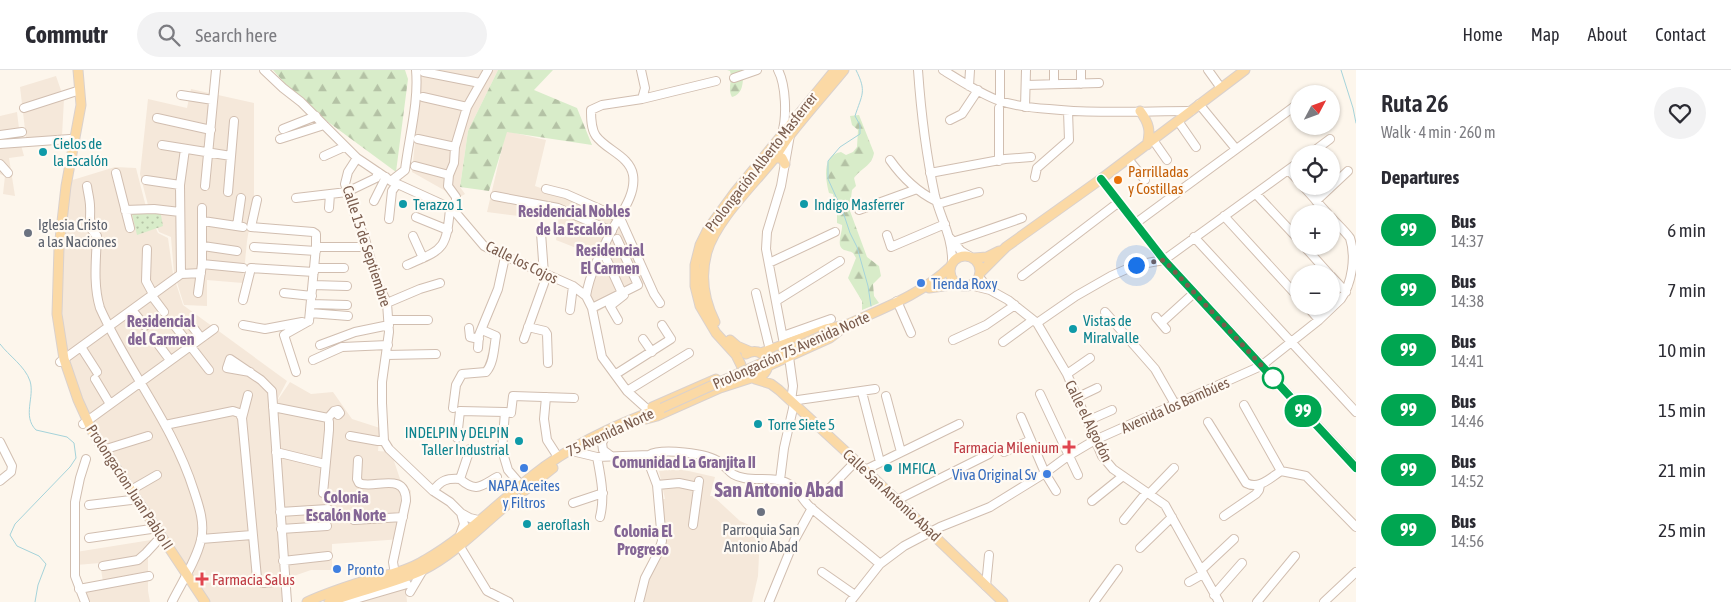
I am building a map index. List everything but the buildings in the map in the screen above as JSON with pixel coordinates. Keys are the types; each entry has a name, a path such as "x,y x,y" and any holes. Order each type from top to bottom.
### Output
{"main road":[{"name":"Prolongacion Juan Pablo II","path":"73,70 77,102 59,194 53,247 52,319 67,386 85,422 94,446 131,495 185,577 198,602"},
{"name":"Prolongacion Juan Pablo II","path":"62,361 57,314 59,248 66,186 81,106 78,70"},
{"name":"Prolongación Alberto Masferrer","path":"751,352 737,346 727,337 717,326 709,310 703,280 704,266 711,240 775,158 799,112 834,70"},
{"name":"Prolongación Alberto Masferrer","path":"741,366 735,352 716,333 700,306 695,286 695,265 700,245 708,229 735,192 844,70"},
{"path":"1006,247 980,275 977,281 970,285 958,284 951,277 951,265 959,256 987,256 1006,247 1101,179 1245,70"},
{"path":"1140,112 1149,126 1150,142"},
{"path":"775,158 782,158 785,164"},
{"path":"971,257 980,265 980,275"},
{"name":"Prolongación 75 Avenida Norte","path":"661,408 897,302 937,280 951,265"},
{"name":"Prolongación 75 Avenida Norte","path":"921,290 942,285 958,284"},
{"path":"753,378 744,373 741,366 745,355 751,352 766,352 784,340 848,324"},
{"path":"645,414 657,416 720,388 763,376 768,368 789,356 830,338 848,324"},
{"path":"766,352 768,368"},
{"path":"645,414 741,366"},
{"name":"Calle San Antonio Abad","path":"768,368 779,390"},
{"name":"Calle San Antonio Abad","path":"753,378 771,384 779,390 1003,602"},
{"name":"75 Avenida Norte","path":"307,602 339,589 395,574 427,560 558,457 589,439 661,408"},
{"name":"75 Avenida Norte","path":"329,602 349,594 406,580 423,570 459,545 530,485 576,452 645,414"},
{"name":"Prolongacion Juan Pablo II","path":"85,422 151,529 155,543 205,602"}],"street":[{"path":"205,186 216,70"},
{"name":"Calle los Cojos","path":"264,70 316,116 344,147 357,158 391,181 453,211 484,246 573,286 586,296 592,308 602,357 645,414"},
{"path":"374,200 391,181 405,170 414,112 416,70"},
{"path":"406,265 441,248 448,230 456,198 448,186 449,175 454,164 455,147 467,107 488,70"},
{"path":"641,70 645,88 642,100"},
{"path":"734,78 758,70"},
{"path":"778,70 784,85 785,164 781,186 766,232 766,249 784,340 832,319"},
{"path":"918,70 930,173 937,203 951,240 951,265"},
{"path":"943,70 999,104 1068,111 1140,112 1191,110"},
{"path":"969,86 970,70"},
{"path":"999,160 1000,70"},
{"path":"1025,107 1026,70"},
{"path":"1054,70 1054,84"},
{"path":"1081,70 1081,84"},
{"path":"1208,70 1221,88"},
{"path":"424,72 480,83"},
{"path":"586,296 590,277 626,207 633,189 633,175 630,166 596,135 591,110 602,105 642,100 716,80"},
{"path":"1026,85 1099,84"},
{"path":"950,120 962,114 978,90"},
{"path":"24,108 77,91"},
{"path":"181,95 213,100"},
{"path":"424,98 467,107"},
{"path":"1199,104 1236,149"},
{"path":"784,107 790,113 799,112"},
{"path":"1136,223 1290,109"},
{"path":"1035,177 1036,168 1069,140 1068,111"},
{"path":"283,128 316,116"},
{"path":"157,118 211,130"},
{"path":"228,192 234,121"},
{"path":"1178,121 1196,147"},
{"path":"280,139 324,125"},
{"path":"0,135 22,129 23,142"},
{"path":"0,144 70,139"},
{"path":"418,139 455,147"},
{"path":"1322,145 1330,139"},
{"path":"1150,142 1168,160"},
{"path":"162,145 231,156"},
{"path":"324,156 344,147"},
{"path":"181,274 180,185 185,149"},
{"path":"930,173 999,160 1031,157"},
{"name":"Calle 15 de Septiembre","path":"357,158 348,172 345,184 368,247 377,282 387,303 389,322 382,396 384,441"},
{"path":"1128,159 1144,180"},
{"path":"890,160 899,172 917,189 937,203 979,192"},
{"path":"0,164 8,174"},
{"path":"415,166 449,175"},
{"path":"1003,342 1111,276 1136,265 1164,260 1288,170"},
{"path":"1316,201 1348,171"},
{"path":"296,198 349,191 376,178 378,172"},
{"path":"116,173 130,228"},
{"path":"1101,179 1164,260 1356,468"},
{"path":"146,180 180,185"},
{"path":"389,219 392,191 391,181"},
{"path":"86,186 90,204 90,228 97,236 96,292 100,308 185,464 200,509 202,523 201,539 172,602"},
{"path":"546,189 566,194 620,218 654,294 660,303"},
{"path":"859,210 917,189"},
{"path":"329,208 330,194"},
{"path":"1256,194 1290,230"},
{"path":"1311,195 1320,205"},
{"path":"495,196 558,208 612,232"},
{"path":"202,221 240,226 241,198"},
{"path":"257,200 251,227 313,232 316,234 310,308 284,335 296,372"},
{"path":"1022,276 1119,202"},
{"path":"198,292 203,246 202,208"},
{"path":"125,210 154,209 180,212"},
{"path":"1224,216 1290,288"},
{"path":"416,217 448,230"},
{"path":"951,240 1022,218"},
{"path":"887,235 891,247 945,224"},
{"name":"Avenida los Bambúes","path":"853,599 880,564 904,546 930,532 990,507 1095,440 1261,366 1319,320 1346,292 1354,270 1355,254 1354,246 1349,237 1340,227"},
{"path":"768,263 835,232"},
{"path":"524,339 546,275 541,233"},
{"path":"413,236 422,258"},
{"path":"1194,237 1356,412"},
{"path":"617,239 638,285 610,306 618,320"},
{"path":"951,240 961,251 971,257"},
{"path":"203,246 238,251"},
{"path":"254,247 316,249 368,247"},
{"path":"147,249 146,281 164,312"},
{"path":"1312,255 1321,265"},
{"path":"605,256 624,294"},
{"path":"478,348 478,339 498,289 506,257"},
{"path":"776,301 840,260"},
{"path":"202,264 243,268"},
{"path":"243,300 251,268 314,270 344,268"},
{"path":"62,361 181,274 201,273"},
{"name":"Calle el Algodón","path":"980,275 990,290"},
{"path":"387,303 440,283"},
{"name":"Calle el Algodón","path":"970,285 990,290 1015,305 1035,321 1067,374 1076,398 1107,463 1165,505 1216,598"},
{"path":"313,286 347,286"},
{"path":"570,310 573,286"},
{"path":"1340,286 1346,292"},
{"path":"284,293 310,308 348,316"},
{"path":"756,293 766,352"},
{"path":"1161,323 1194,293"},
{"path":"592,308 624,294"},
{"path":"897,302 911,333"},
{"path":"953,340 986,325 1015,305"},
{"path":"243,325 265,329 310,308 347,306"},
{"path":"132,310 145,326"},
{"path":"1105,312 1155,369 1175,404"},
{"path":"1315,315 1319,320"},
{"path":"320,345 389,322 428,320"},
{"path":"171,321 210,370"},
{"path":"616,374 671,339 662,325"},
{"path":"192,326 201,338"},
{"path":"528,327 545,331 547,334 549,342 548,363"},
{"path":"469,328 470,337 478,339"},
{"path":"85,422 214,329"},
{"path":"453,408 456,385 462,374 486,372 489,369 496,336 482,330"},
{"path":"643,339 652,352"},
{"path":"155,340 170,360"},
{"path":"313,360 342,347 388,345"},
{"path":"81,347 110,404"},
{"path":"628,391 688,353"},
{"path":"386,355 436,354"},
{"path":"780,480 792,403 793,386 789,356"},
{"path":"1067,374 1090,358"},
{"path":"250,372 270,387 272,391 284,581 287,602"},
{"path":"792,403 875,388"},
{"path":"1076,398 1097,388"},
{"path":"248,394 240,416 257,578 259,582 264,583 284,581"},
{"path":"1040,394 1078,475"},
{"path":"457,438 460,411 511,412 513,396 574,398"},
{"path":"863,396 880,462"},
{"path":"886,396 902,452"},
{"path":"546,397 544,419 547,440 558,457"},
{"path":"1244,405 1281,471"},
{"path":"273,407 328,418"},
{"path":"323,493 328,418 334,411 338,410 340,413 338,415"},
{"path":"1087,421 1112,410"},
{"path":"165,425 233,411 240,416"},
{"path":"505,412 502,450 508,470 521,485"},
{"path":"1021,417 1045,473 1056,491"},
{"path":"1208,422 1243,480 1250,485 1260,485"},
{"path":"865,470 959,424"},
{"path":"103,450 148,436"},
{"path":"350,436 378,442 384,441 389,449 433,491 450,502 461,513 478,520"},
{"path":"604,438 602,443 603,450 611,456"},
{"path":"1004,452 1031,440"},
{"path":"0,442 12,466 11,472 0,481"},
{"path":"460,479 470,449"},
{"path":"276,452 325,464"},
{"path":"576,452 597,457 649,455 653,452 710,457 720,462 730,474 743,478 780,480 793,486 812,508 880,564"},
{"path":"896,500 989,454"},
{"path":"639,602 645,578 658,554 662,541 657,485 651,469 649,455"},
{"path":"597,457 604,504 600,517"},
{"path":"85,602 75,576 75,502 86,459"},
{"path":"358,460 357,478 359,483 363,485 392,483 405,492 406,501 393,562 395,574"},
{"path":"828,490 856,461"},
{"path":"1124,520 1174,468"},
{"path":"1224,516 1256,494 1260,485 1281,471 1306,476 1356,527"},
{"path":"89,505 131,495 157,474"},
{"path":"433,491 440,482 447,479 460,479 473,488 497,476"},
{"path":"1092,501 1123,476"},
{"path":"657,485 698,484 693,525"},
{"path":"573,503 603,493"},
{"path":"769,602 794,541 812,508"},
{"path":"280,512 328,509"},
{"path":"460,535 464,524 461,513"},
{"path":"354,520 403,517"},
{"path":"1140,548 1172,517"},
{"path":"281,529 327,526"},
{"path":"89,538 151,529"},
{"path":"201,539 252,535"},
{"path":"1189,582 1202,572 1234,539"},
{"path":"103,566 138,560 155,543"},
{"path":"459,545 487,591 509,602"},
{"path":"986,586 989,555"},
{"path":"283,561 328,556"},
{"path":"1257,602 1295,556"},
{"path":"1216,598 1242,563"},
{"path":"1094,602 1118,569"},
{"path":"410,592 423,570"},
{"path":"822,572 853,599"},
{"path":"1324,602 1356,572"},
{"path":"80,589 149,576"},
{"path":"345,602 406,580 410,592 410,602"}],"shaded area":[{"path":"422,70 498,70 468,131 460,187 465,194 458,198 412,172"},
{"path":"56,76 64,99 62,136 26,138 20,87"},
{"path":"191,89 254,103 254,199 243,283 207,280 207,306 184,305 174,273 171,237 159,232 148,205 140,174 148,99 187,108"},
{"path":"17,112 24,156 9,158 15,196 3,194 5,176 0,174 0,116"},
{"path":"506,131 546,140 535,186 620,216 647,282 594,314 586,294 599,257 556,240 559,215 519,216 487,212"},
{"path":"115,167 136,168 146,207 158,233 168,238 173,274 183,305 287,381 275,404 290,382 311,394 333,392 352,419 380,428 378,451 391,452 400,479 411,491 402,539 332,544 332,570 311,570 285,579 287,602 204,602 87,421 63,345 61,248 66,182"},
{"path":"680,469 715,477 710,496 713,496 740,521 765,532 759,555 758,576 752,602 644,602 648,578 662,554 665,544 660,499 665,499 659,471"},
{"path":"151,540 156,546 148,555 148,591 150,602 88,602 83,586 103,582 100,563 76,565 76,552"},
{"path":"402,581 406,590 407,602 336,602"}],"green space":[{"path":"273,70 405,70 408,79 396,172 301,102"},
{"path":"498,70 553,70 534,90 577,108 592,145 507,132 489,191 460,187 468,131"},
{"path":"727,70 743,70 741,90 732,97 730,91 731,74"},
{"path":"859,115 874,153 871,161 854,178 856,186 852,190 851,198 854,206 850,211 867,257 879,266 881,276 873,284 874,296 879,303 862,310 862,301 848,278 856,258 850,251 841,248 842,225 837,223 837,211 833,194 829,193 826,174 828,162 835,154 841,152 846,155 853,152 857,147 858,130 852,125 850,116"},
{"path":"160,210 163,226 137,235 132,214"}],"waterway":[{"path":"856,70 862,88 855,116 860,125 860,134 840,147 828,161 828,179 857,247 868,286 871,306"},
{"path":"1341,70 1356,123"},
{"path":"0,344 21,366 30,381 29,413 32,425 36,430 67,437 74,443 76,458 70,467 15,524 10,535 17,546 39,556 46,564 38,585 35,602"}],"bus line":[{"name":"99","path":"1101,179 1164,260 1356,468"}],"place":[{"name":"Cielos de la Escalón","path":"43,152"},
{"name":"Parrilladas y Costillas","path":"1118,180"},
{"name":"Terazzo 1","path":"403,204"},
{"name":"Indigo Masferrer","path":"804,204"},
{"name":"Iglesia Cristo a las Naciones","path":"28,233"},
{"name":"Tienda Roxy","path":"921,283"},
{"name":"Vistas de Miralvalle","path":"1073,329"},
{"name":"Torre Siete 5","path":"758,424"},
{"name":"INDELPIN y DELPIN Taller Industrial","path":"519,441"},
{"name":"Farmacia Milenium","path":"1069,447"},
{"name":"NAPA Aceites y Filtros","path":"524,468"},
{"name":"IMFICA","path":"888,468"},
{"name":"Viva Original Sv","path":"1047,474"},
{"name":"Parroquia San Antonio Abad","path":"761,512"},
{"name":"aeroflash","path":"527,524"},
{"name":"Pronto","path":"337,569"},
{"name":"Farmacia Salus","path":"202,579"}],"district":[{"name":"Residencial Nobles de la Escalón","path":"574,220"},
{"name":"Residencial El Carmen","path":"610,259"},
{"name":"Residencial del Carmen","path":"161,330"},
{"name":"Comunidad La Granjita II","path":"684,462"},
{"name":"San Antonio Abad","path":"779,489"},
{"name":"Colonia Escalón Norte","path":"346,506"},
{"name":"Colonia El Progreso","path":"643,540"}],"route":[{"path":"1136,265 1164,260 1275,380 1273,378"}]}
